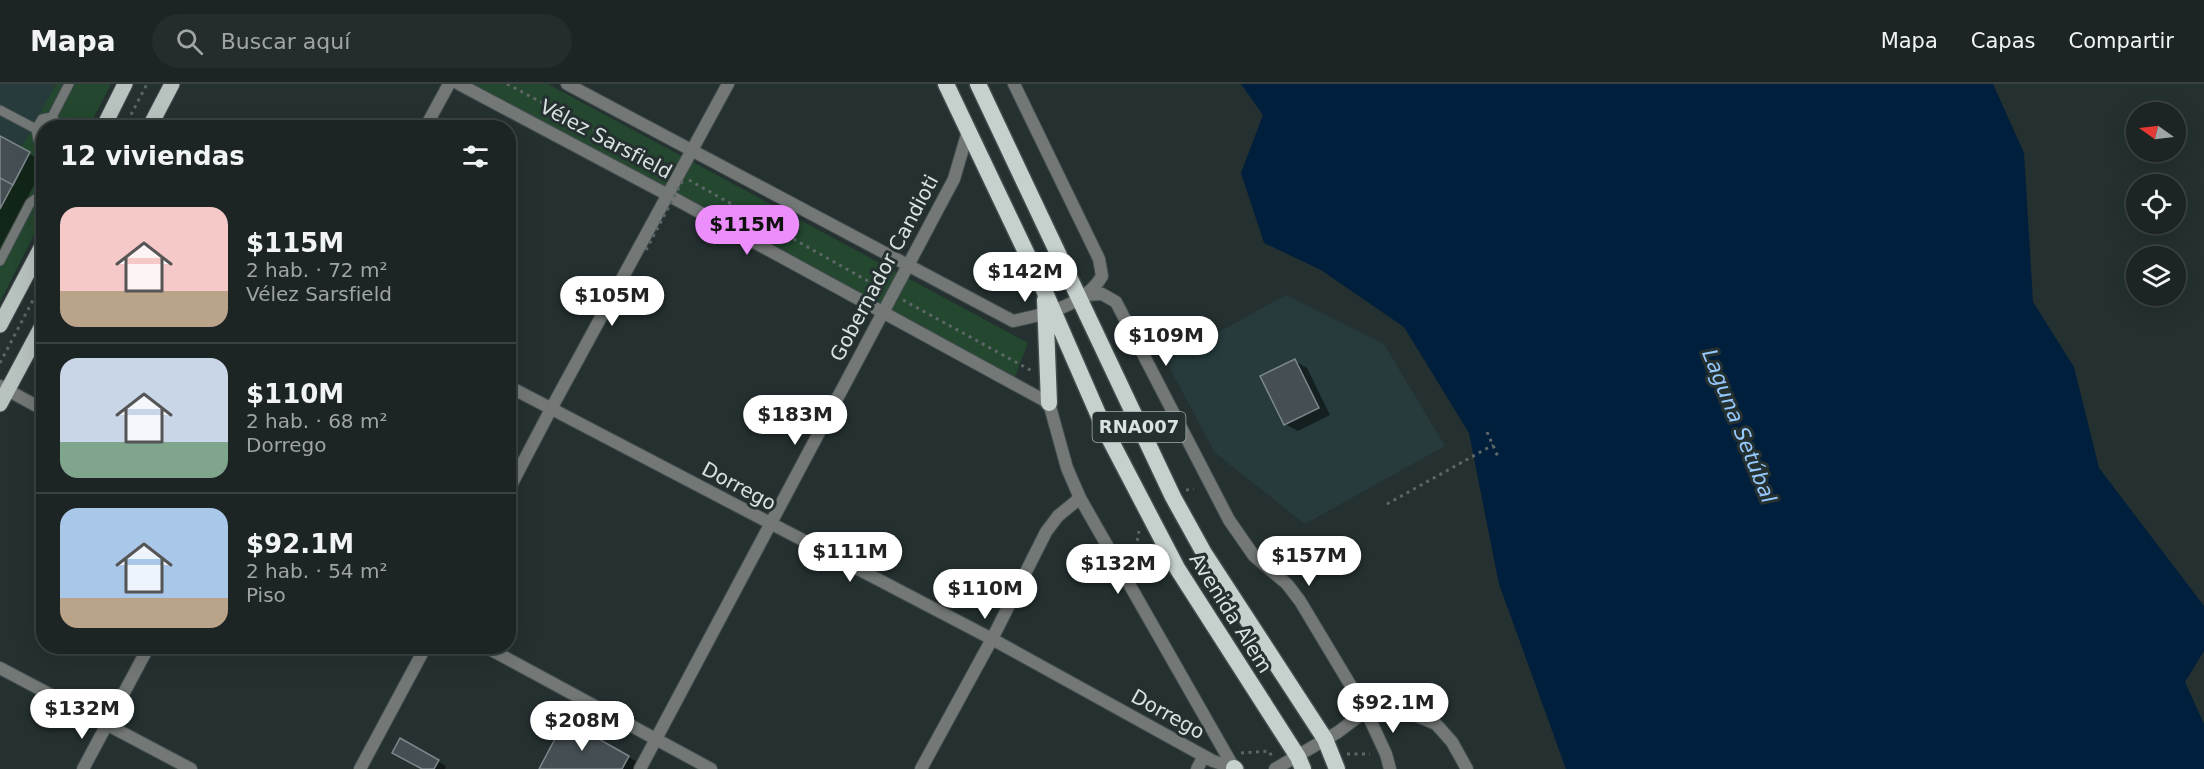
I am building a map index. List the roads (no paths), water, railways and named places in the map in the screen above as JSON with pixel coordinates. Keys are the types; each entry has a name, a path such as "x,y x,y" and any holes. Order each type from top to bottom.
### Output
{"highway":[{"name":"Avenida Alem","path":"946,84 1046,293 1048,312 1105,430 1177,568 1300,763"},
{"name":"Avenida Alem","path":"978,84 1083,297 1173,497 1210,561 1325,739 1335,765"},
{"path":"1048,312 1049,403"}],"main road":[{"path":"107,120 126,84"},
{"path":"153,120 172,84"},
{"path":"0,325 36,257"},
{"path":"2,393 36,336"}],"street":[{"path":"429,120 449,84"},
{"name":"Vélez Sarsfield","path":"459,84 1049,403"},
{"name":"Vélez Sarsfield","path":"567,84 1013,321 1048,312"},
{"path":"516,476 668,195 682,176 692,151 728,84"},
{"path":"1014,84 1099,259 1101,276 1083,297"},
{"name":"Gobernador Candioti","path":"640,769 954,179 968,131"},
{"path":"1048,312 1083,297 1102,294 1116,302 1229,520 1254,556 1293,591 1366,711 1386,754 1390,769"},
{"name":"Dorrego","path":"516,390 992,639 1204,756 1237,765"},
{"path":"2,393 36,407"},
{"path":"1049,403 1067,468 1080,498 1237,765"},
{"path":"921,769 992,639 1046,532 1058,516 1080,498"},
{"path":"83,769 145,654"},
{"path":"360,769 422,654"},
{"path":"499,654 711,769"},
{"path":"0,668 191,769"},
{"path":"1277,768 1300,763 1325,739 1366,711 1387,708 1398,709 1436,724 1452,742 1467,769"},
{"path":"1197,769 1204,756"}],"lane":[{"path":"52,117 69,84"},
{"path":"0,110 36,129"},
{"path":"41,120 52,117"},
{"path":"0,261 30,203 36,199"}],"water":[{"name":"Laguna Setúbal","path":"1241,84 1993,84 2024,153 2033,302 2074,367 2099,468 2204,606 2204,651 2185,682 2204,724 2204,769 1566,769 1499,584 1469,433 1404,327 1321,270 1264,243 1241,173 1263,115"}]}
